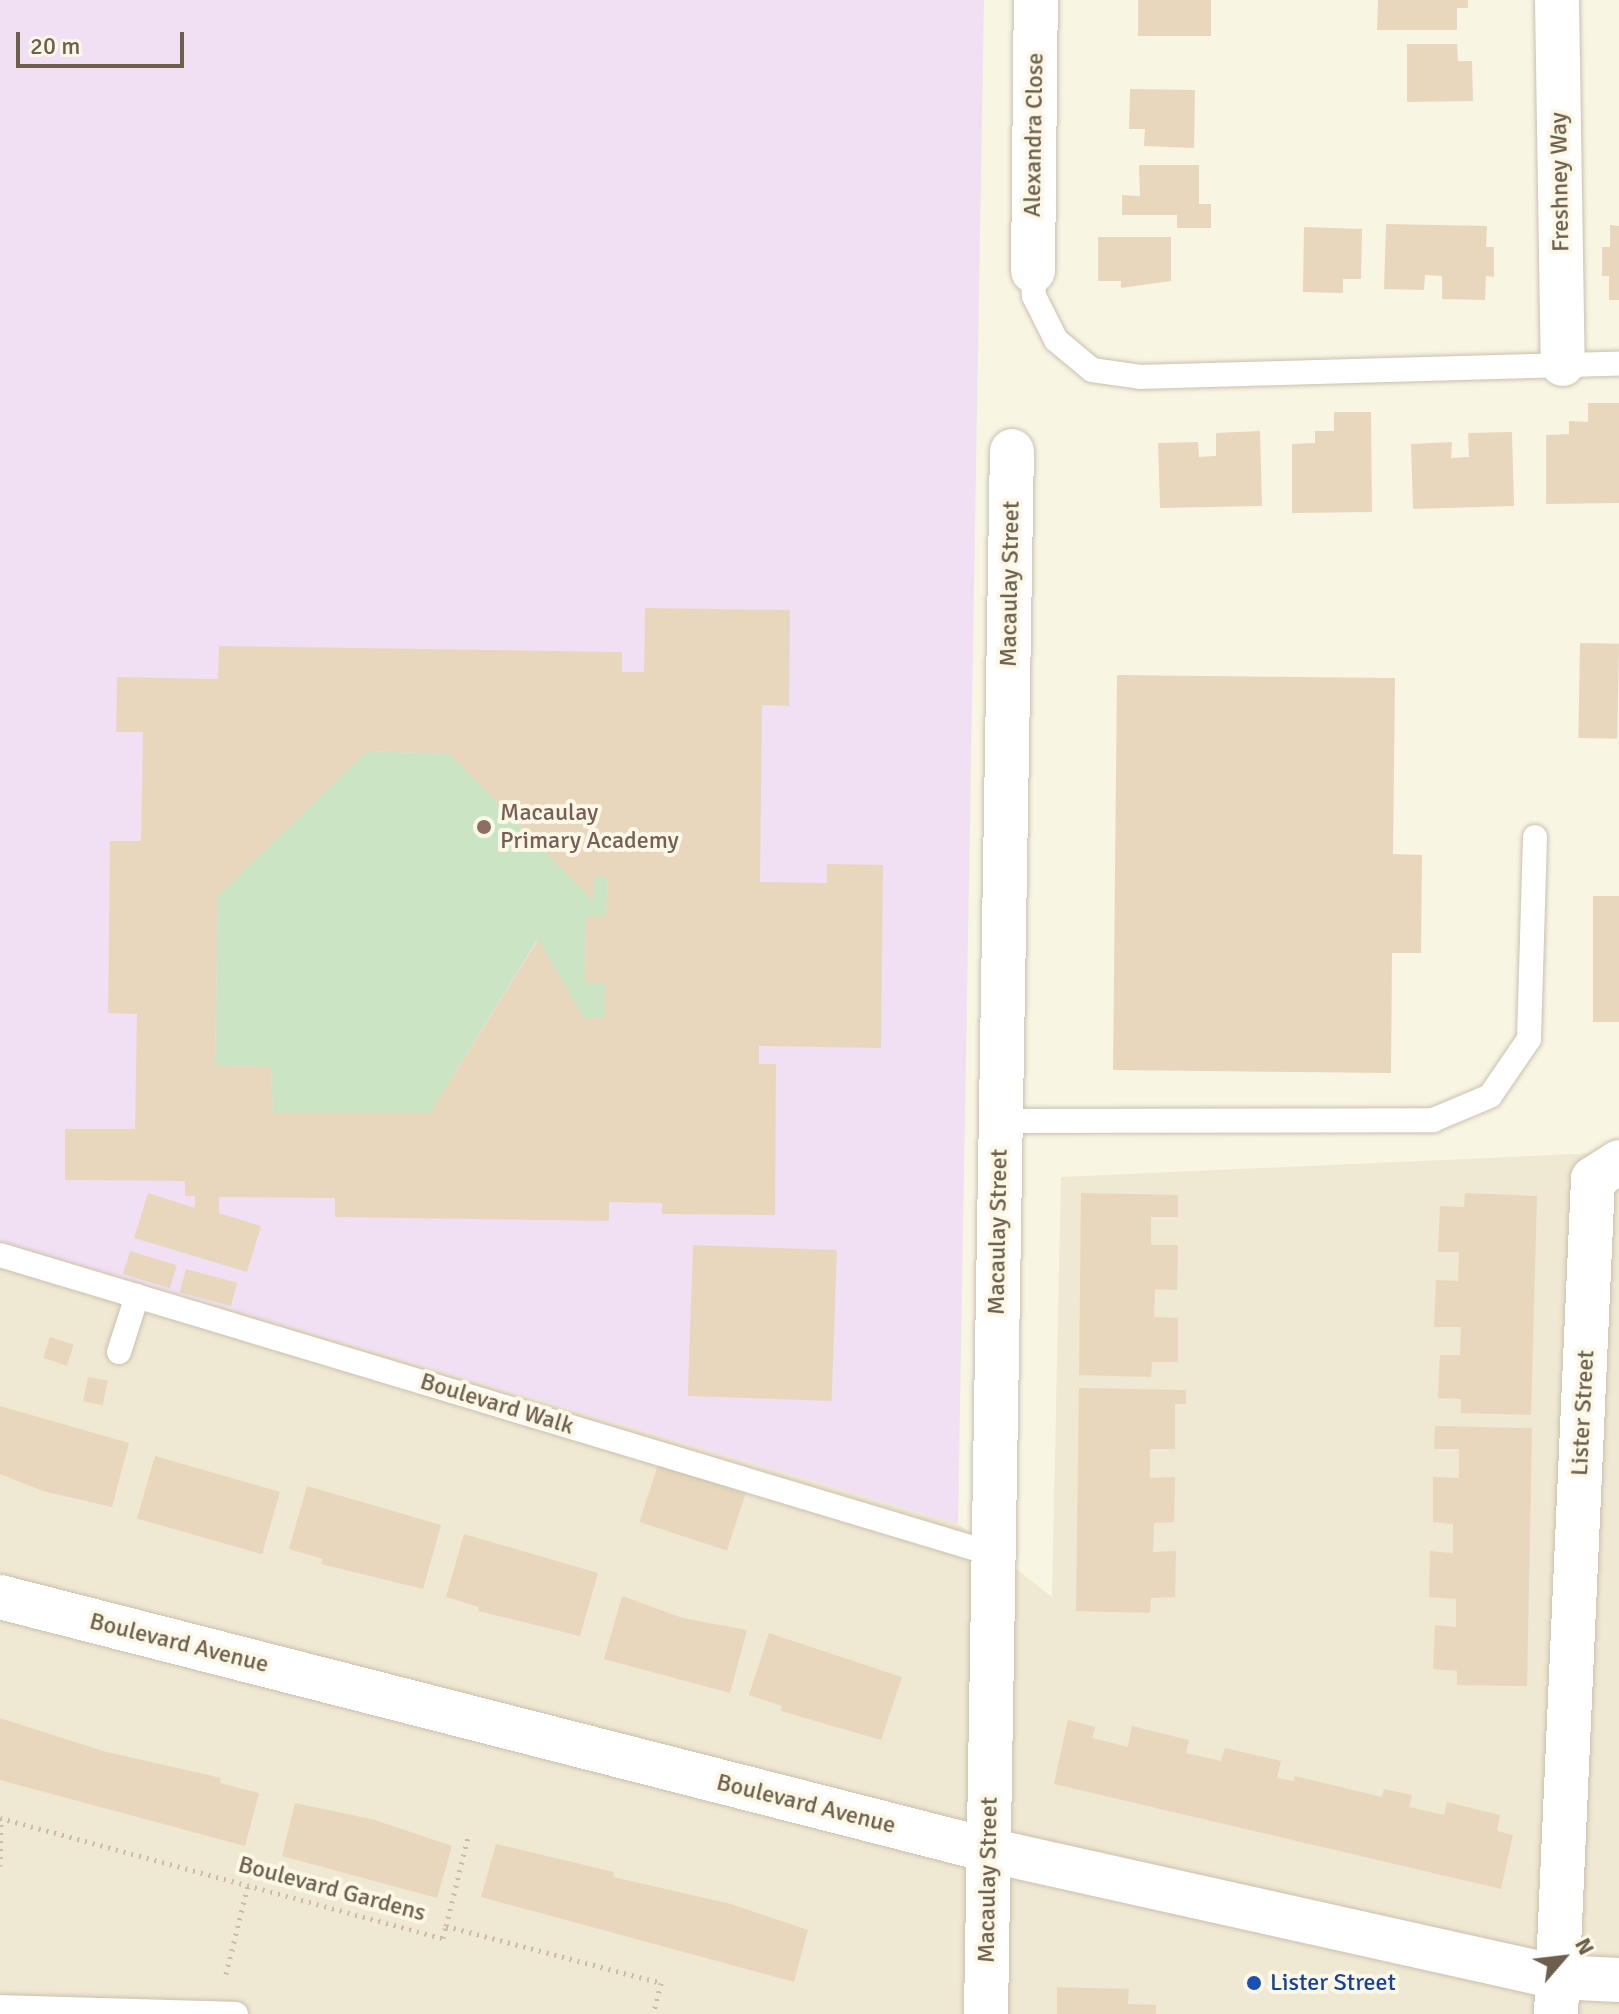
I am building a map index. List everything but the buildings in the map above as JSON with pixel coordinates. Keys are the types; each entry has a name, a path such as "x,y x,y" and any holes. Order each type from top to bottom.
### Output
{"street":[{"name":"Alexandra Close","path":"1033,271 1036,0"},
{"name":"Freshney Way","path":"1557,0 1563,364"},
{"name":"Macaulay Street","path":"986,2014 1012,451"},
{"name":"Lister Street","path":"1557,1995 1593,1179 1619,1162"},
{"name":"Boulevard Avenue","path":"0,1597 1557,1995 1619,1980"}],"lane":[{"path":"1033,271 1034,296 1056,340 1092,370 1141,377 1619,364"},
{"path":"1000,1121 1433,1120 1490,1096 1529,1039 1535,837"},
{"name":"Boulevard Walk","path":"0,1255 993,1554"},
{"path":"119,1352 137,1296"},
{"path":"0,2007 236,2014"}],"path":[{"path":"0,1866 1,1818"},
{"name":"Boulevard Gardens","path":"1,1818 443,1938 446,1926 661,1983 653,2014"},
{"path":"446,1926 469,1833"},
{"path":"216,2013 248,1885"}],"shaded area":[{"name":"Macaulay Primary Academy","path":"0,0 984,0 958,1524 0,1241"},
{"path":"1619,1152 1619,2014 0,2014 0,1241 958,1524 1052,1597 1061,1177"}],"green space":[{"path":"367,751 450,754 592,899 596,876 608,877 606,917 586,917 585,983 605,983 605,1018 585,1019 537,940 430,1113 273,1113 271,1067 215,1066 218,896"}],"place":[{"name":"Macaulay Primary Academy","path":"484,827"},
{"name":"Lister Street","path":"1254,1983"}]}
